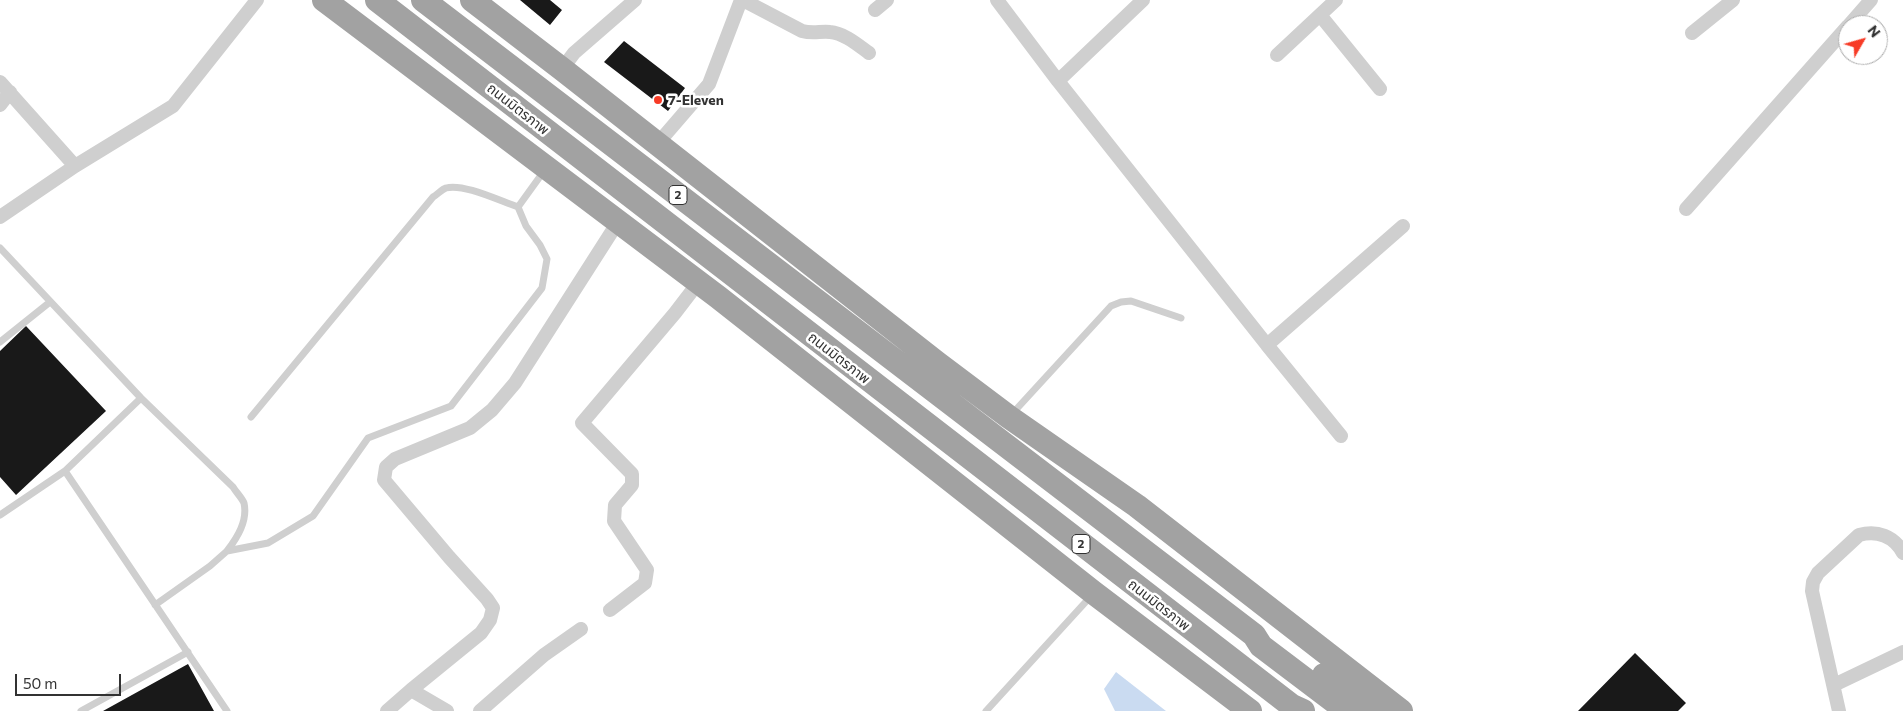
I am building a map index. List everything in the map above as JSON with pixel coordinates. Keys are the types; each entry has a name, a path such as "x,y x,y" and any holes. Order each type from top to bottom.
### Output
{"highway":[{"name":"ถนนมิตรภาพ","path":"324,0 735,311 1094,592 1250,711"},
{"name":"ถนนมิตรภาพ","path":"377,0 1296,709"},
{"name":"ถนนมิตรภาพ","path":"423,0 1254,635 1261,646 1347,711"},
{"name":"2","path":"472,0 895,331 1009,417 1137,506 1402,711"},
{"path":"780,240 865,337"},
{"path":"735,311 844,362"},
{"path":"1254,635 1269,637 1376,711"}],"street":[{"path":"0,217 74,166 173,106 257,0"},
{"path":"562,69 574,53 635,0"},
{"path":"665,135 709,84 742,0 802,31 812,34 828,32 839,34 869,53"},
{"path":"875,10 887,0"},
{"path":"997,0 1058,81 1341,436"},
{"path":"1058,81 1143,0"},
{"path":"1277,55 1336,0"},
{"path":"1692,32 1733,0"},
{"path":"1857,15 1871,0"},
{"path":"1320,15 1380,88"},
{"path":"1686,209 1838,36"},
{"path":"0,82 74,166"},
{"path":"0,105 10,92"},
{"path":"387,711 481,633 490,620 493,608 384,480 386,467 395,459 470,428 492,410 515,383 618,222"},
{"path":"1267,345 1403,226"},
{"path":"610,610 644,583 647,570 614,521 615,505 632,485 632,474 582,423 698,283"},
{"path":"1839,711 1812,591 1813,582 1818,572 1854,538 1866,533 1885,535 1894,540 1903,553"},
{"path":"480,711 544,655 581,629"},
{"path":"1834,685 1903,652"},
{"path":"410,690 447,711"}],"lane":[{"path":"518,207 545,168"},
{"path":"227,551 268,542 313,516 368,438 450,406 542,288 547,259 540,245 526,226 518,207 468,189 445,188 433,198 251,417"},
{"path":"0,248 141,398 233,487 244,502 244,517 236,538 227,551 210,566 155,605"},
{"path":"1009,417 1111,306 1131,301 1181,318"},
{"path":"0,342 50,302"},
{"path":"0,515 65,471 141,398"},
{"path":"65,471 227,711"},
{"path":"986,711 1094,592"},
{"path":"81,711 188,652"}],"water":[{"path":"1116,672 1166,711 1115,711 1104,689"}],"building":[{"path":"520,0 550,0 562,10 550,25"},
{"path":"624,41 685,88 668,111 604,62"},
{"path":"26,326 106,411 16,495 0,477 0,351"},
{"path":"1635,653 1686,703 1678,711 1578,711"},
{"path":"188,664 214,711 103,711"}],"place":[{"name":"7-Eleven","path":"658,100"}]}
